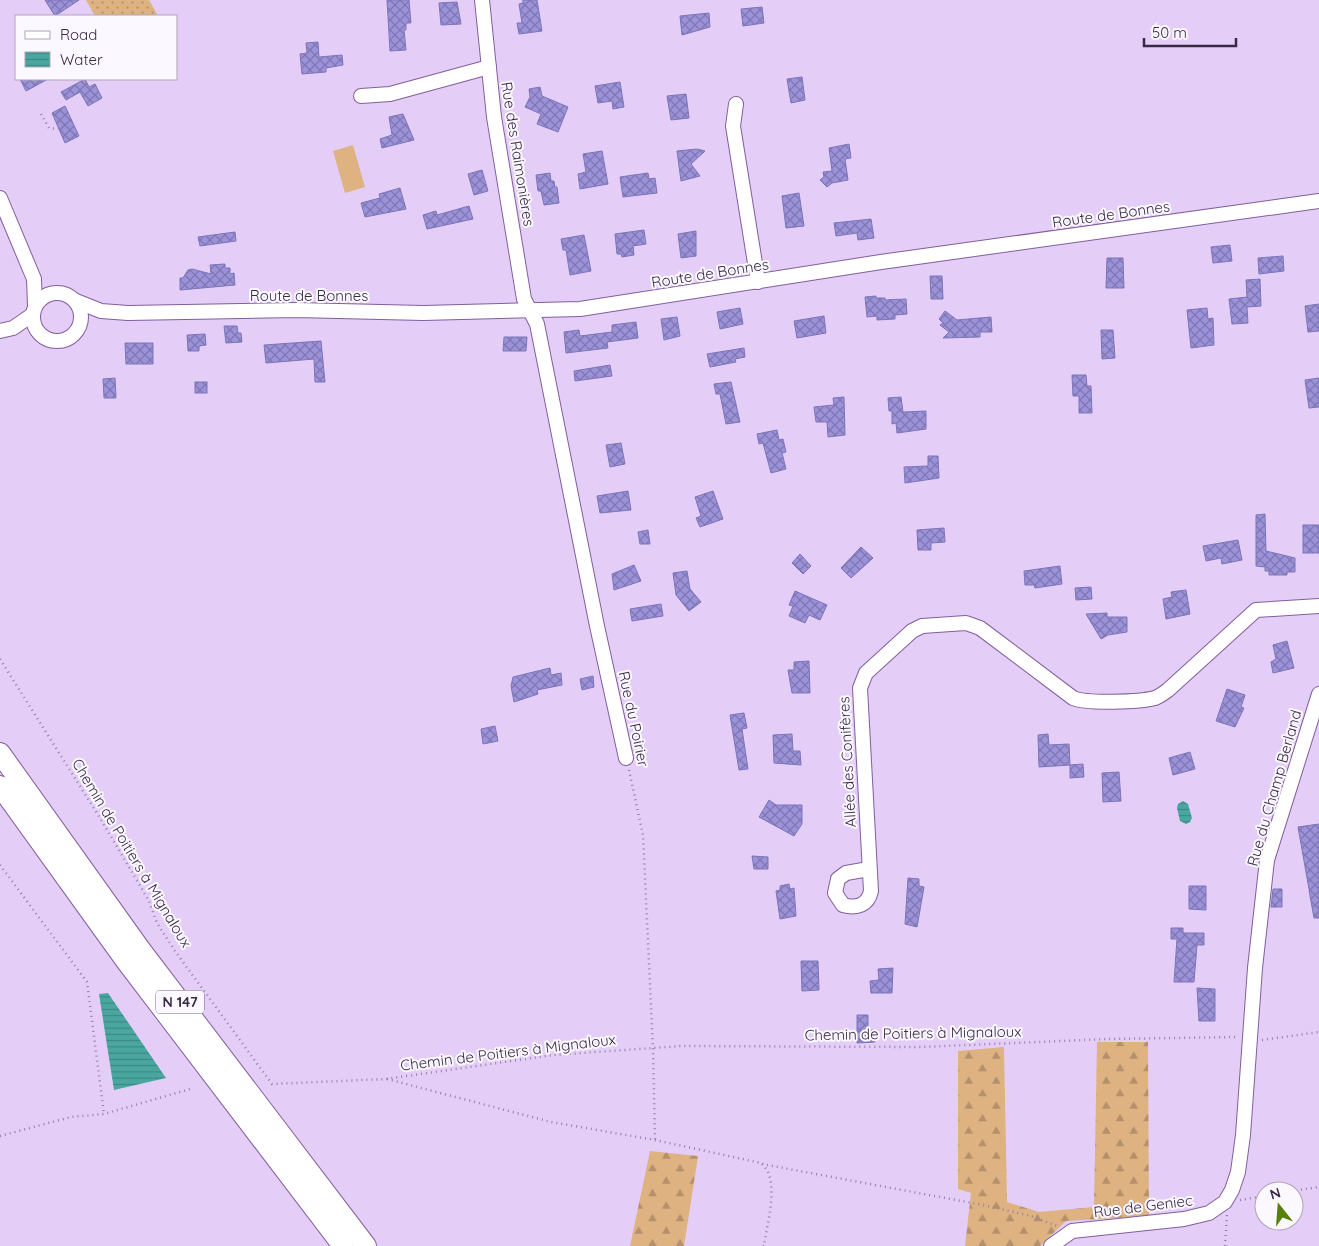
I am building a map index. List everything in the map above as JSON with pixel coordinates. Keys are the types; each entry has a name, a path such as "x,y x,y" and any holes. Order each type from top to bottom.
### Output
{"highway":[{"name":"N 147","path":"0,753 140,949 366,1246"},
{"name":"N 147","path":"0,786 126,961 344,1246"}],"street":[{"name":"Rue des Raimonières","path":"482,0 494,117 524,299 531,311"},
{"path":"361,96 390,94 489,67"},
{"path":"736,104 733,126 758,282"},
{"path":"0,198 34,279 49,294"},
{"name":"Route de Bonnes","path":"76,301 101,311 128,313 296,310 423,313 580,309 881,262 1319,201"},
{"path":"34,279 33,311 38,334"},
{"path":"58,293 76,301 81,316 74,336 64,341 46,339 38,334 6,329 33,311 40,298 49,294 58,293"},
{"path":"78,328 101,311"},
{"name":"Rue du Poirier","path":"531,311 537,324 597,626 626,758"},
{"name":"Allée des Conifères","path":"869,869 860,688 866,673 912,631 922,626 937,624 973,625 1073,698 1088,702 1144,699 1155,698 1168,690 1256,610 1319,606"},
{"name":"Rue du Champ Berland","path":"1251,1042 1255,968 1267,860 1319,694"},
{"name":"Rue de Geniec","path":"1072,1231 1184,1219 1209,1213 1226,1202 1238,1172 1251,1042"},
{"path":"1052,1246 1072,1231"}],"path":[{"path":"41,114 49,128 58,130"},
{"name":"Chemin de Poitiers à Mignaloux","path":"0,659 150,901 157,923 272,1084 386,1079 553,1055 653,1048 922,1046 1233,1036 1251,1042"},
{"name":"Rue du Poirier","path":"626,758 643,834 653,1048 655,1140"},
{"path":"0,865 87,982 104,1114"},
{"path":"1251,1042 1319,1032"},
{"path":"386,1079 551,1122 655,1140 761,1164 983,1205 1032,1216 1072,1231"},
{"path":"0,1136 71,1117 104,1114 190,1089"},
{"path":"761,1164 768,1169 772,1184 764,1246"},
{"path":"1304,1189 1319,1186"}],"green space":[{"path":"86,0 149,0 157,15 94,15"},
{"path":"353,145 365,187 345,193 333,151"},
{"path":"1097,1042 1148,1042 1149,1216 1066,1221 1040,1246 965,1246 971,1193 958,1189 958,1051 1004,1047 1007,1202 1039,1212 1094,1207"},
{"path":"650,1151 698,1156 684,1246 630,1246"}],"water":[{"path":"1183,801 1188,804 1192,818 1186,824 1180,821 1177,808 1178,804"},
{"path":"108,993 166,1078 114,1090 99,994"}],"building":[{"path":"45,0 79,0 56,15 54,15"},
{"path":"387,0 409,0 411,23 406,23 406,30 404,30 406,50 390,51"},
{"path":"523,0 537,0 542,31 519,34 517,23 522,23 519,4 523,3"},
{"path":"457,2 461,24 441,25 439,3"},
{"path":"762,7 764,23 743,26 741,9"},
{"path":"709,13 710,27 682,35 680,16"},
{"path":"318,42 319,57 342,55 343,65 326,68 326,72 302,74 300,54 307,53 306,43"},
{"path":"802,77 805,100 791,103 787,79"},
{"path":"20,80 46,80 26,91"},
{"path":"86,80 89,87 95,84 102,98 88,106 80,92 66,100 61,92"},
{"path":"620,82 624,107 613,109 612,101 598,103 595,86"},
{"path":"540,87 542,96 568,107 558,132 537,124 541,114 525,107 530,97 529,89"},
{"path":"686,94 689,118 671,120 667,96"},
{"path":"65,106 79,136 65,143 52,113"},
{"path":"403,114 414,140 382,148 380,139 392,135 389,117"},
{"path":"849,144 851,158 845,159 848,180 832,183 827,187 820,180 824,177 823,172 832,171 829,148"},
{"path":"697,149 705,151 691,164 700,176 681,181 677,151"},
{"path":"602,151 608,184 580,189 578,174 586,172 583,154"},
{"path":"482,170 488,191 474,195 468,174"},
{"path":"550,173 551,181 554,181 555,187 557,187 559,203 544,205 541,191 538,191 536,175"},
{"path":"648,173 649,179 655,178 657,193 623,197 620,177"},
{"path":"400,188 406,209 365,217 361,203 380,198 379,194"},
{"path":"799,193 804,226 786,228 782,196"},
{"path":"469,206 473,219 427,229 423,215 436,211 437,215"},
{"path":"871,219 874,238 858,240 857,233 836,236 834,223"},
{"path":"644,230 646,244 633,246 634,255 622,257 621,254 617,254 615,234"},
{"path":"696,231 696,256 681,258 678,234"},
{"path":"235,232 236,241 200,246 198,237"},
{"path":"584,235 591,271 570,275 566,250 563,250 561,239"},
{"path":"1230,245 1232,261 1213,263 1211,247"},
{"path":"1283,256 1284,271 1259,274 1258,258"},
{"path":"1107,258 1123,258 1124,288 1106,288"},
{"path":"225,264 225,268 230,268 230,274 234,273 235,285 180,290 180,278 183,278 188,270 192,269 211,274 210,265"},
{"path":"930,276 942,276 943,299 931,299"},
{"path":"1260,279 1261,306 1247,307 1248,323 1232,324 1229,299 1247,297 1246,280"},
{"path":"876,296 876,298 885,298 885,300 906,299 907,314 895,315 895,319 877,320 877,316 867,317 865,297"},
{"path":"1319,304 1319,331 1308,332 1305,306"},
{"path":"740,308 743,324 720,329 717,312"},
{"path":"1207,308 1208,319 1213,318 1214,345 1191,348 1187,310"},
{"path":"945,311 957,320 991,317 992,332 980,332 980,337 943,338 949,332 940,325 943,323 939,319"},
{"path":"824,316 826,333 797,338 794,321"},
{"path":"677,317 680,336 664,340 661,319"},
{"path":"636,322 638,338 607,342 608,348 566,353 564,332 579,330 580,336 612,332 612,325"},
{"path":"224,326 237,326 238,333 241,333 242,342 226,343"},
{"path":"1101,330 1113,330 1115,358 1102,359"},
{"path":"205,334 206,345 199,346 199,351 188,351 187,335"},
{"path":"504,337 527,337 526,351 503,351"},
{"path":"321,341 325,382 315,382 314,359 266,363 264,345"},
{"path":"125,343 153,343 153,364 126,364"},
{"path":"744,348 745,357 735,359 736,362 710,367 707,354"},
{"path":"610,365 612,376 575,381 574,371"},
{"path":"1072,375 1086,375 1087,386 1091,386 1092,413 1079,413 1079,396 1073,396"},
{"path":"115,378 116,398 104,398 103,379"},
{"path":"1319,378 1319,407 1309,408 1305,380"},
{"path":"195,382 207,382 207,393 195,393"},
{"path":"731,382 740,422 726,424 720,394 716,394 714,384"},
{"path":"844,397 845,435 828,437 827,422 816,422 814,407 834,405 833,398"},
{"path":"901,397 903,412 926,411 926,429 897,433 896,423 892,424 892,411 889,411 888,398"},
{"path":"777,430 779,440 783,439 786,452 782,453 786,469 771,473 763,443 759,444 757,434"},
{"path":"621,443 625,464 610,467 606,445"},
{"path":"928,456 938,456 939,478 905,483 904,467 928,466"},
{"path":"628,491 631,510 600,513 597,496"},
{"path":"713,491 723,519 700,527 696,518 701,516 695,497"},
{"path":"1265,514 1266,551 1295,558 1295,572 1287,572 1287,575 1269,575 1269,571 1265,571 1265,567 1256,566 1256,515"},
{"path":"1303,525 1319,525 1319,553 1303,553"},
{"path":"944,528 945,542 931,543 931,550 918,550 917,530"},
{"path":"648,530 650,544 640,544 638,532"},
{"path":"1238,540 1242,560 1222,564 1221,558 1206,561 1203,546"},
{"path":"861,547 873,558 851,578 841,568"},
{"path":"800,554 811,566 803,574 792,563"},
{"path":"634,565 641,581 614,590 612,574"},
{"path":"1060,566 1062,584 1035,588 1034,585 1025,585 1024,571"},
{"path":"687,571 690,589 701,602 689,611 676,595 673,573"},
{"path":"1091,587 1092,599 1076,600 1075,588"},
{"path":"1186,590 1190,614 1166,619 1163,599 1172,597 1171,592"},
{"path":"795,591 827,605 820,620 809,615 805,623 789,616 793,606 789,605"},
{"path":"661,604 663,616 632,621 630,609"},
{"path":"1107,613 1107,617 1127,617 1127,632 1108,635 1101,639 1086,614"},
{"path":"1287,641 1294,668 1273,673 1271,662 1276,659 1273,645"},
{"path":"809,661 810,693 792,693 788,670 794,670 794,662"},
{"path":"550,668 551,675 561,673 562,685 537,690 538,694 514,702 511,686 513,677"},
{"path":"593,676 594,687 582,690 580,679"},
{"path":"1227,689 1245,695 1241,707 1244,708 1235,727 1216,721"},
{"path":"744,713 747,728 742,729 748,769 739,770 730,715"},
{"path":"495,726 498,741 483,744 481,729"},
{"path":"792,734 793,751 800,751 801,765 774,763 773,735"},
{"path":"1048,734 1049,745 1069,744 1070,765 1039,767 1038,735"},
{"path":"1190,752 1195,769 1173,775 1169,758"},
{"path":"1083,764 1084,777 1070,778 1070,765"},
{"path":"1119,772 1121,801 1103,802 1102,773"},
{"path":"769,800 776,805 802,805 802,824 794,836 759,817"},
{"path":"1319,824 1319,918 1314,918 1309,890 1311,890 1309,889 1298,827"},
{"path":"752,856 768,857 768,869 754,869"},
{"path":"908,878 919,879 919,886 924,887 917,927 905,924"},
{"path":"789,884 790,889 794,888 796,916 780,919 776,891 780,890 780,886"},
{"path":"1189,886 1206,886 1206,910 1189,909"},
{"path":"1273,889 1282,889 1282,907 1271,907"},
{"path":"1171,928 1183,928 1183,933 1204,933 1204,945 1197,945 1194,982 1174,982 1177,939 1171,939"},
{"path":"801,961 818,961 819,990 802,991"},
{"path":"893,968 892,993 871,993 870,981 879,980 878,969"},
{"path":"1197,988 1215,989 1215,1021 1199,1021"},
{"path":"857,1015 868,1015 868,1030 874,1030 875,1042 857,1043"}]}
